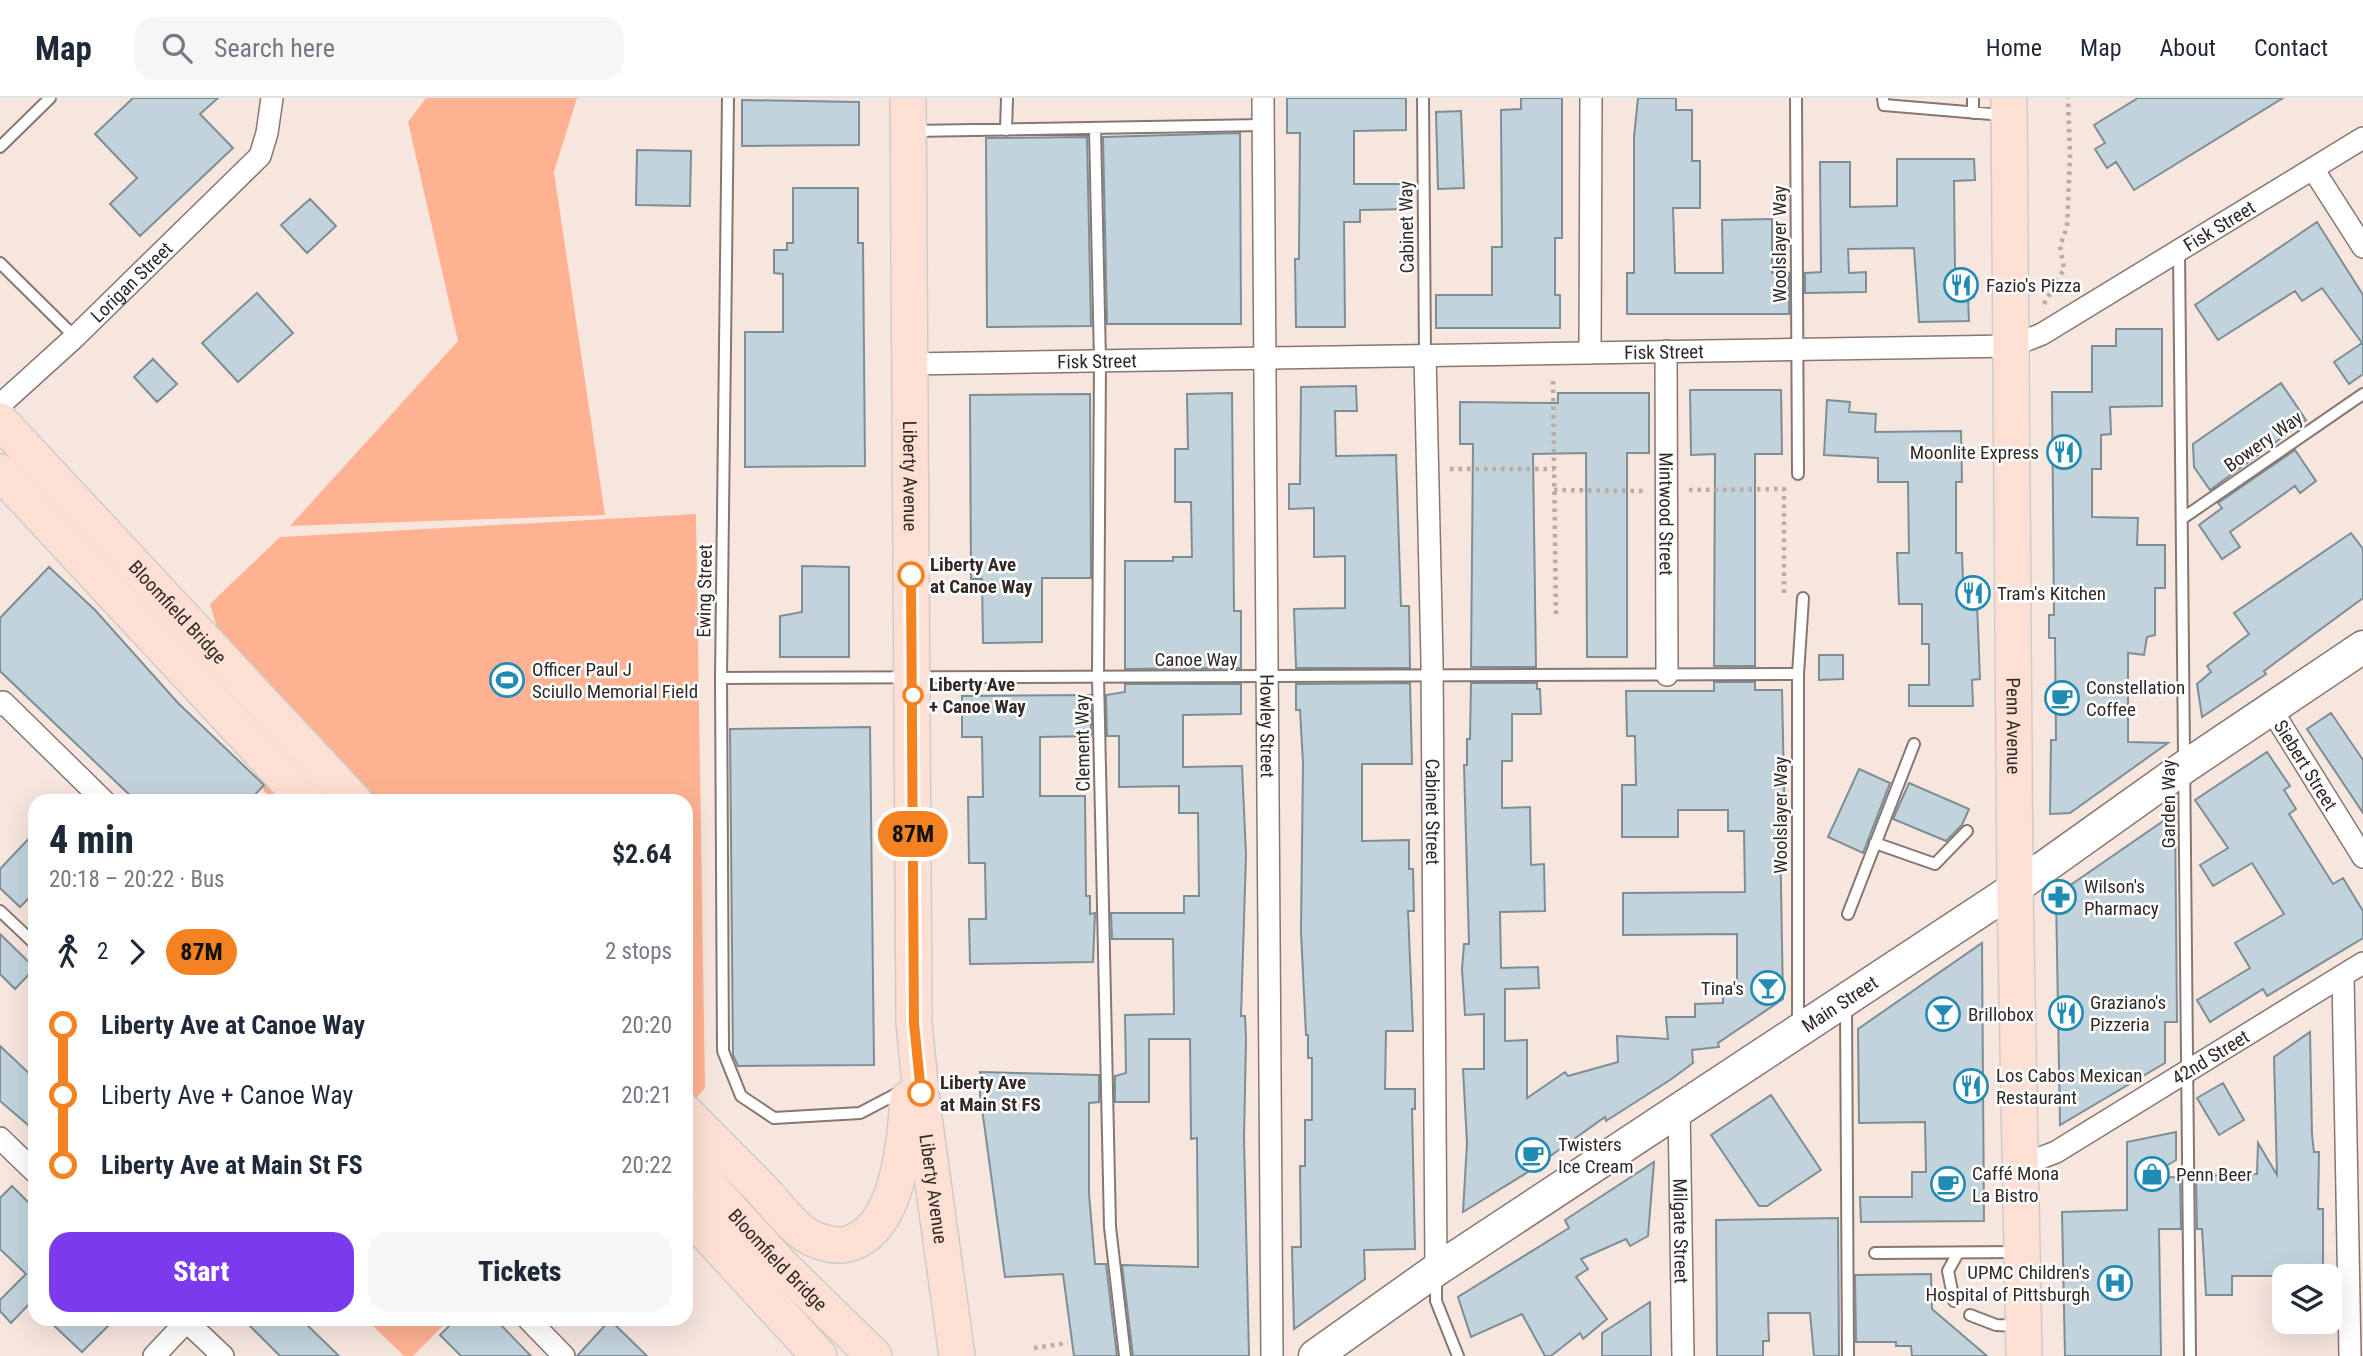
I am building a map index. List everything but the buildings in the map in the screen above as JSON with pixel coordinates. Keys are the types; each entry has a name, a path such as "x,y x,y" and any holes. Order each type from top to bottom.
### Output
{"main road":[{"name":"Penn Avenue","path":"2009,107 2014,888 2023,1341"},
{"name":"Liberty Avenue","path":"908,115 915,1083 957,1356"},
{"name":"Bloomfield Bridge","path":"0,421 348,794"},
{"name":"Bloomfield Bridge","path":"0,472 299,794"},
{"name":"Main Street","path":"1314,1356 1436,1270 1679,1107 2014,888 2186,766 2363,648"},
{"path":"693,1119 803,1233 834,1246 853,1243 869,1235 883,1215 895,1186 915,1083"},
{"name":"Bloomfield Bridge","path":"693,1169 781,1265 874,1356"},
{"name":"Bloomfield Bridge","path":"693,1218 819,1356"},
{"path":"773,1306 804,1356"}],"street":[{"name":"Lorigan Street","path":"0,405 75,337 260,156 268,133 272,98"},
{"name":"Howley Street","path":"1263,98 1272,1356"},
{"path":"1590,353 1591,98"},
{"name":"Fisk Street","path":"908,364 2012,346 2042,334 2363,138"},
{"path":"2313,169 2363,247"},
{"name":"Mintwood Street","path":"1666,351 1667,675"},
{"name":"Cabinet Street","path":"1425,355 1432,676 1436,1270"},
{"path":"1,704 97,794"},
{"name":"Siebert Street","path":"2271,709 2363,858"},
{"name":"42nd Street","path":"2020,1166 2056,1152 2363,963"},
{"path":"2343,976 2350,1356"},
{"name":"Milgate Street","path":"1679,1107 1683,1356"},
{"path":"0,1138 28,1165"},
{"path":"154,1356 181,1326"},
{"path":"192,1326 223,1356"},
{"path":"535,1326 564,1356"}],"lane":[{"path":"0,147 50,98"},
{"name":"Ewing Street","path":"728,98 721,678 723,1051 741,1096 774,1118 860,1112 915,1083"},
{"path":"1006,130 1007,98"},
{"name":"Cabinet Way","path":"1423,98 1425,355"},
{"name":"Woolslayer Way","path":"1796,98 1798,474"},
{"path":"1884,98 1884,105 1936,104 1973,113 2009,107"},
{"path":"1973,98 1973,113"},
{"path":"908,115 1006,130 1263,125"},
{"name":"Clement Way","path":"1096,129 1100,360 1098,677 1110,1227 1125,1356"},
{"name":"Garden Way","path":"2179,252 2186,766 2185,1074 2190,1356"},
{"path":"0,263 75,337"},
{"name":"Bowery Way","path":"2183,518 2363,394"},
{"name":"Woolslayer Way","path":"1798,1031 1798,674 1802,598"},
{"name":"Canoe Way","path":"721,678 1798,674"},
{"path":"1847,915 1914,744"},
{"path":"1875,843 1935,864 1967,831"},
{"path":"0,911 28,937"},
{"path":"1846,998 1848,1356"},
{"path":"1875,1253 2022,1252"},
{"path":"1954,1301 1948,1271 1958,1253"},
{"path":"1436,1270 1436,1301 1458,1356"},
{"path":"1970,1315 1996,1325 2023,1341"}],"path":[{"path":"2042,307 2064,269 2060,246 2067,227 2070,156 2068,98"},
{"path":"1553,381 1556,619"},
{"path":"1448,470 1554,470"},
{"path":"1682,490 1784,489 1784,595"},
{"path":"1555,490 1650,491"},
{"path":"1034,1348 1068,1343"}],"shaded area":[{"path":"426,98 577,98 554,172 605,515 290,526 458,341 408,122"},
{"path":"696,514 705,1088 693,1101 693,794 267,794 264,791 210,604 280,537"},
{"path":"373,1326 443,1326 413,1356 404,1356"}],"bus line":[{"name":"87M","path":"911,575 914,1023 921,1093"}],"place":[{"name":"Fazio's Pizza","path":"1961,285"},
{"name":"Moonlite Express","path":"2064,452"},
{"name":"Liberty Ave at Canoe Way","path":"911,575"},
{"name":"Tram's Kitchen","path":"1973,593"},
{"name":"Officer Paul J Sciullo Memorial Field","path":"507,680"},
{"name":"Liberty Ave + Canoe Way","path":"913,695"},
{"name":"Constellation Coffee","path":"2062,698"},
{"name":"Wilson's Pharmacy","path":"2059,897"},
{"name":"Tina's","path":"1768,988"},
{"name":"Graziano's Pizzeria","path":"2066,1013"},
{"name":"Brillobox","path":"1943,1014"},
{"name":"Los Cabos Mexican Restaurant","path":"1971,1086"},
{"name":"Liberty Ave at Main St FS","path":"921,1093"},
{"name":"Twisters Ice Cream","path":"1533,1155"},
{"name":"Penn Beer","path":"2152,1174"},
{"name":"Caffé Mona La Bistro","path":"1948,1184"},
{"name":"UPMC Children's Hospital of Pittsburgh","path":"2115,1283"}]}
